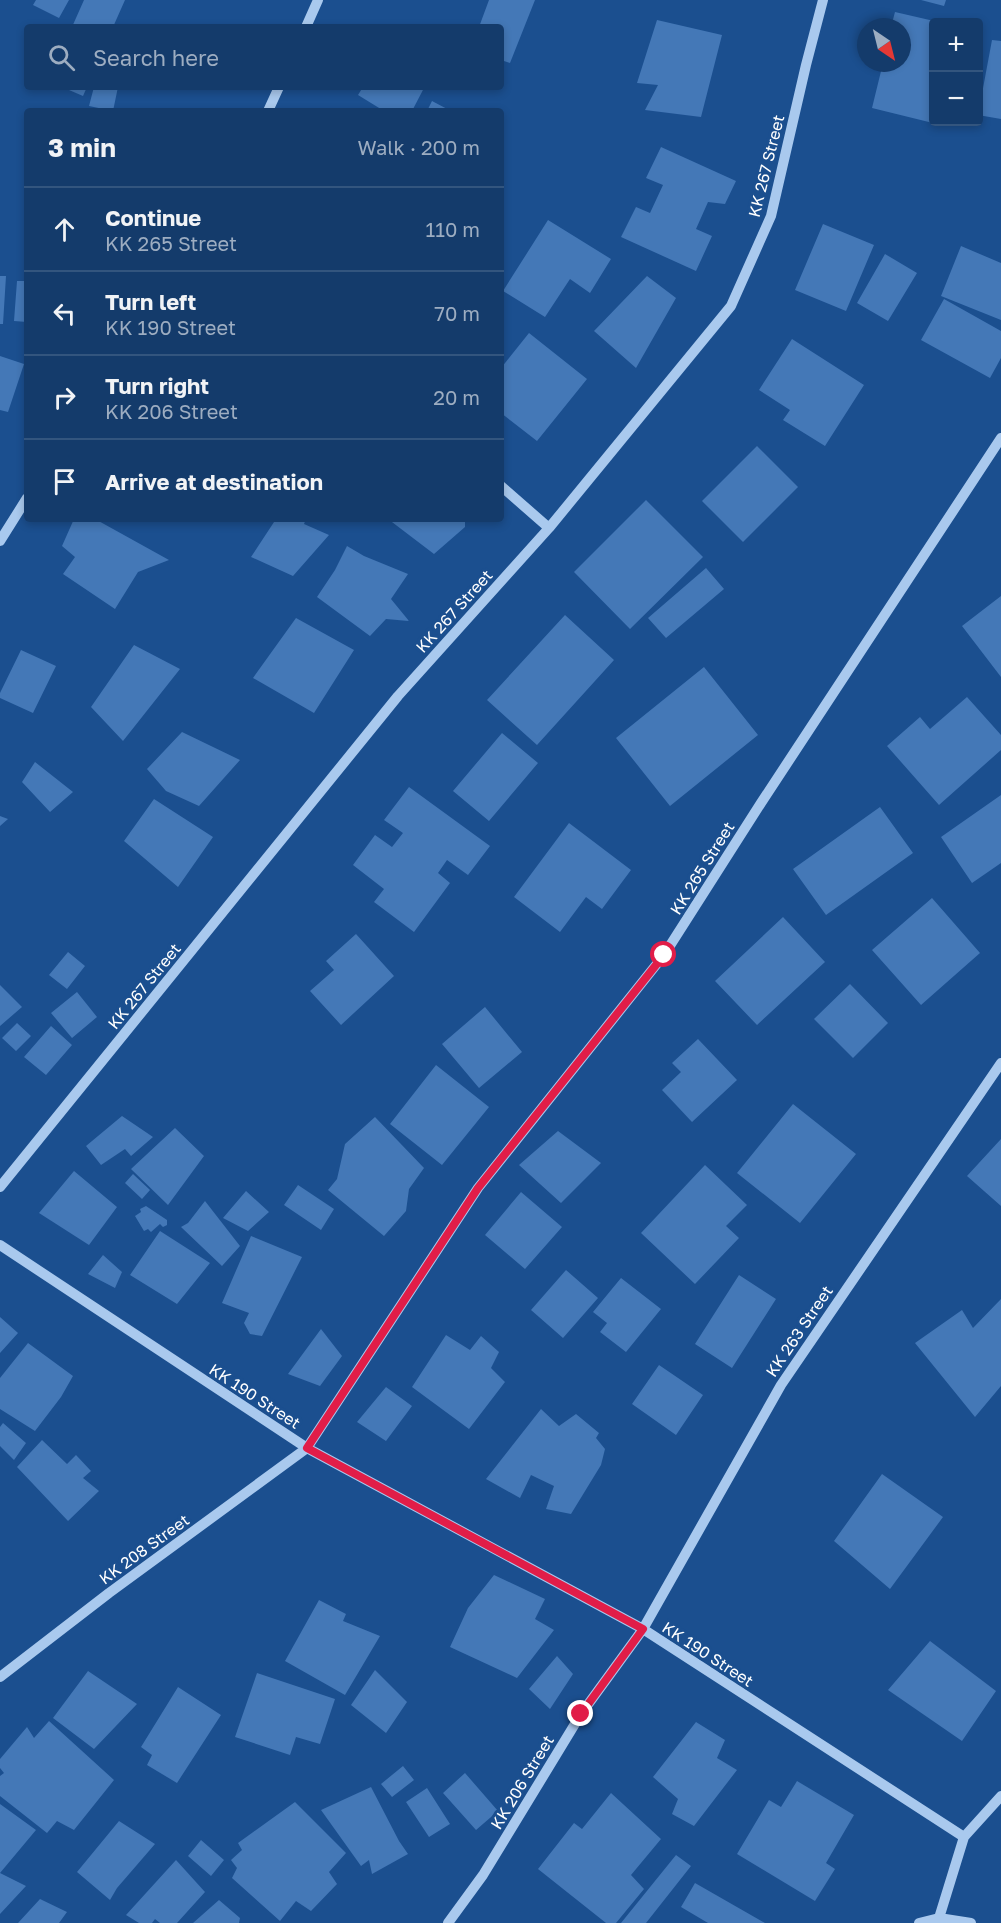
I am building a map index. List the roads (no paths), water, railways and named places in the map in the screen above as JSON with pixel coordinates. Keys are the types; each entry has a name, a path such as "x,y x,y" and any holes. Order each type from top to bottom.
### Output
{"street":[{"path":"307,24 318,0"},
{"name":"KK 267 Street","path":"0,1187 398,696 549,528 731,306 771,216 806,65 824,0"},
{"path":"269,108 278,90"},
{"name":"KK 265 Street","path":"307,1448 478,1188 664,955 1001,438"},
{"path":"504,489 549,528"},
{"path":"0,541 24,503"},
{"name":"KK 263 Street","path":"643,1629 781,1385 1001,1062"},
{"name":"KK 190 Street","path":"0,1245 307,1448 643,1629 964,1837"},
{"name":"KK 208 Street","path":"0,1677 109,1593 307,1448"},
{"name":"KK 206 Street","path":"448,1923 483,1875 581,1714 643,1629"},
{"path":"939,1918 964,1837 1001,1796"},
{"path":"919,1923 939,1918 971,1923"}]}
